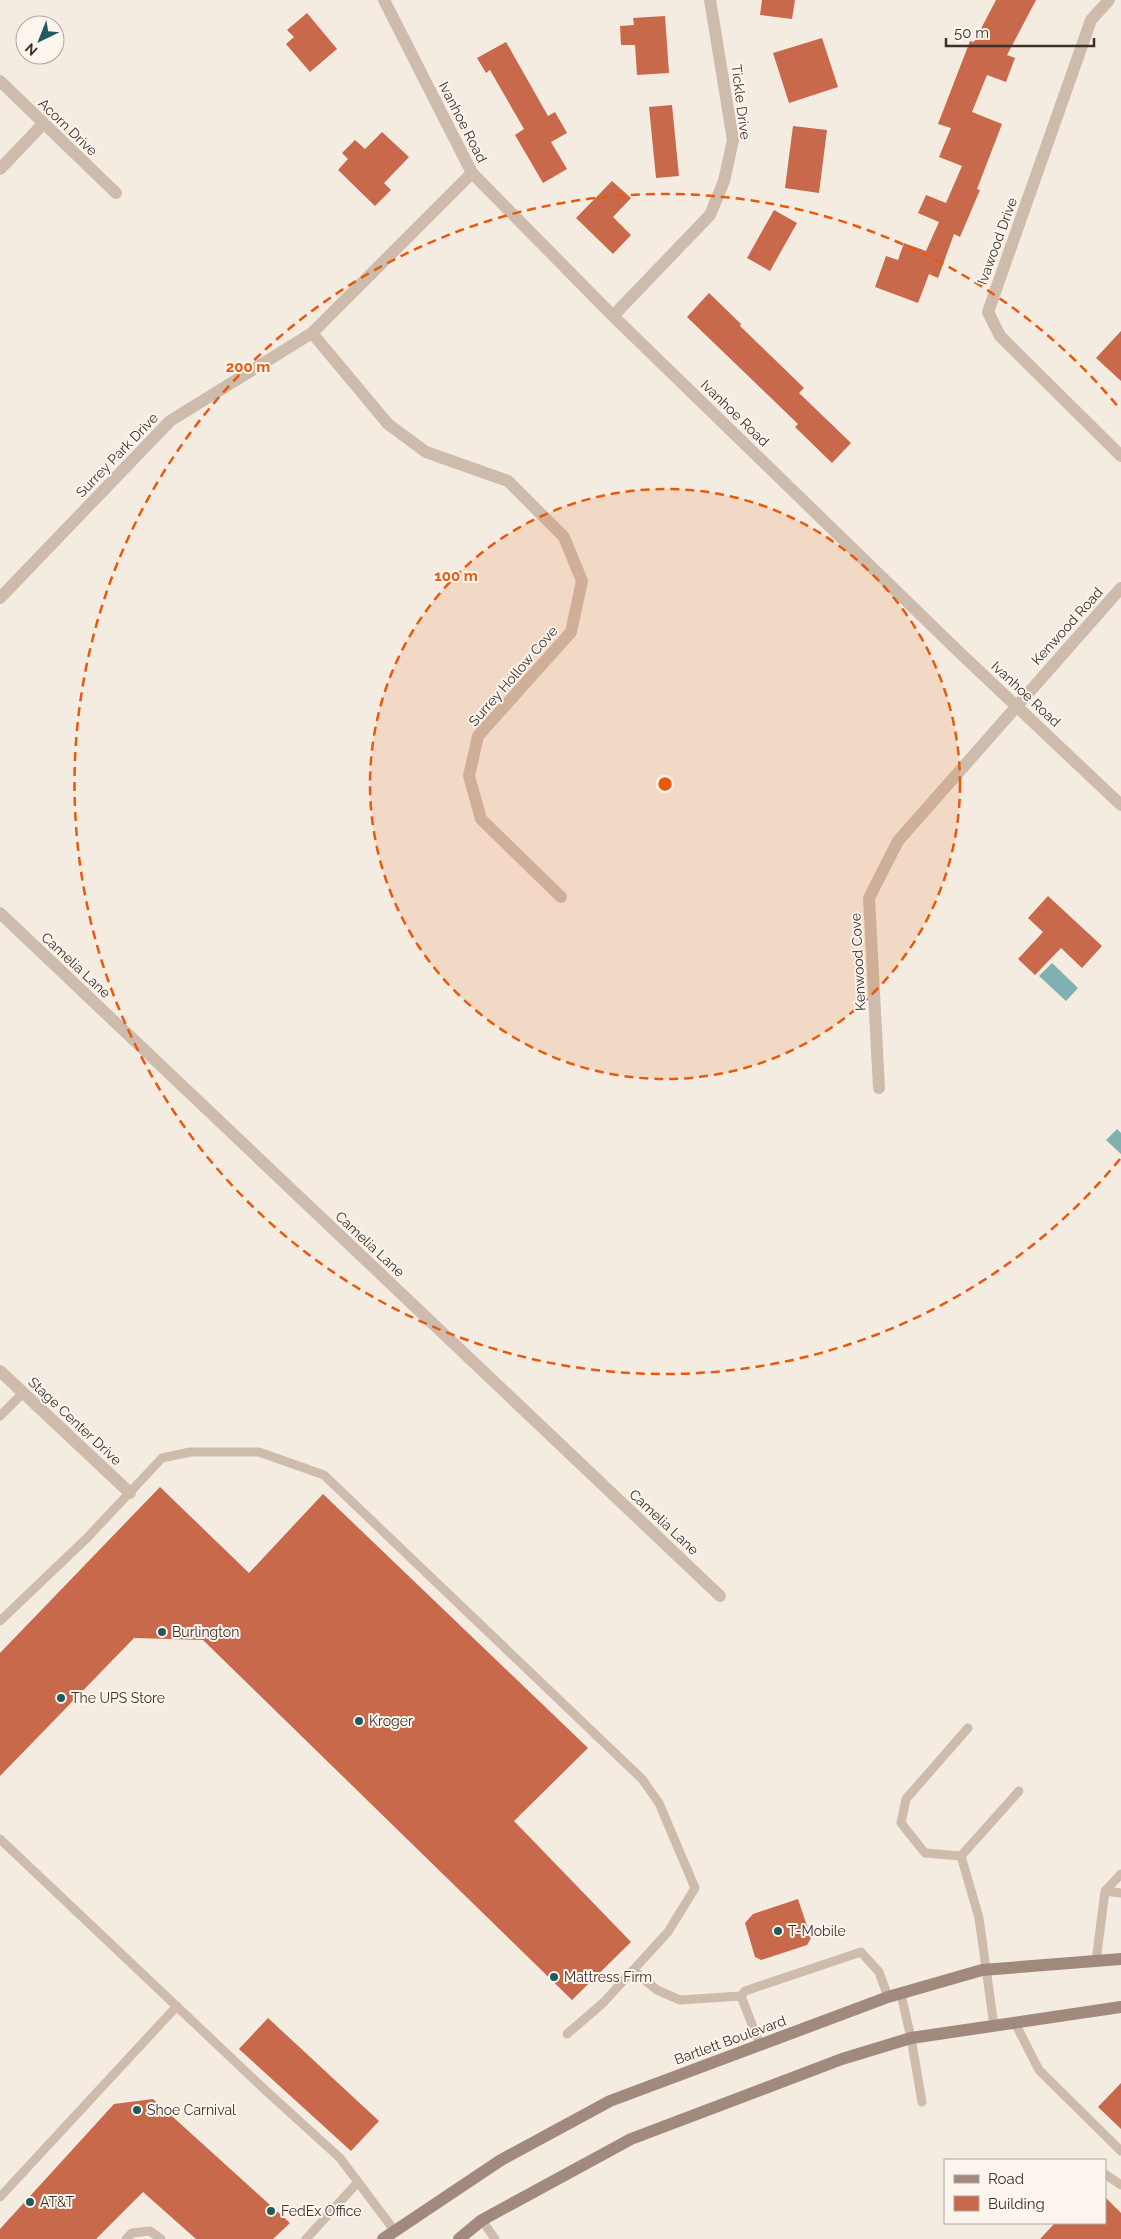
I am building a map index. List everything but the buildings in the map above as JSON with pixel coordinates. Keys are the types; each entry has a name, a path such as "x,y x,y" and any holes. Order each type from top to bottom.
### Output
{"main road":[{"name":"Bartlett Boulevard","path":"383,2239 501,2160 610,2101 894,1996 985,1970 1121,1959"},
{"path":"459,2239 482,2220 631,2139 842,2059 911,2038 1121,2007"}],"street":[{"name":"Ivanhoe Road","path":"384,0 472,173 613,316 1121,805"},
{"name":"Tickle Drive","path":"613,316 710,215 724,181 733,140 710,0"},
{"name":"Ivawood Drive","path":"1109,0 1091,20 988,312 1000,336 1121,456"},
{"name":"Acorn Drive","path":"0,81 116,193"},
{"path":"0,169 43,124"},
{"name":"Surrey Park Drive","path":"0,598 170,421 312,333 472,173"},
{"name":"Surrey Hollow Cove","path":"312,333 388,424 426,452 508,481 564,537 582,582 571,632 478,736 469,776 481,819 561,897"},
{"name":"Kenwood Road","path":"1016,706 1121,588"},
{"name":"Kenwood Cove","path":"879,1088 869,898 898,841 950,785 1016,706"},
{"name":"Camelia Lane","path":"0,914 720,1596"},
{"name":"Stage Center Drive","path":"0,1371 130,1493"}],"lane":[{"path":"0,1416 24,1393"},
{"path":"0,1621 87,1538 162,1458 190,1452 259,1452 324,1475 642,1779 658,1803 695,1888 668,1932 603,2003 567,2034"},
{"path":"961,1856 925,1853 900,1823 906,1799 968,1728"},
{"path":"961,1856 1020,1791"},
{"path":"0,1839 340,2158 394,2230"},
{"path":"961,1856 978,1918 994,2026"},
{"path":"1096,1961 1105,1891 1121,1874"},
{"path":"1105,1891 1121,1893"},
{"path":"633,1970 657,1990 680,2000 741,1996 745,1991 861,1952 880,1972 894,1996 911,2038 922,2102"},
{"path":"741,1996 760,2045"},
{"path":"0,2197 177,2006"},
{"path":"1016,2022 1039,2070 1121,2150"},
{"path":"1106,2175 1121,2185"},
{"path":"306,2239 358,2182"},
{"path":"482,2220 495,2239"},
{"path":"126,2239 132,2232 150,2231 161,2239"}],"water":[{"path":"1052,963 1078,988 1066,1001 1039,976"},
{"path":"1117,1129 1121,1133 1121,1154 1106,1140"}],"place":[{"name":"Burlington","path":"162,1632"},
{"name":"The UPS Store","path":"61,1698"},
{"name":"Kroger","path":"359,1721"},
{"name":"T-Mobile","path":"778,1931"},
{"name":"Mattress Firm","path":"554,1977"},
{"name":"Shoe Carnival","path":"137,2110"},
{"name":"AT&T","path":"30,2202"},
{"name":"FedEx Office","path":"271,2211"}]}
